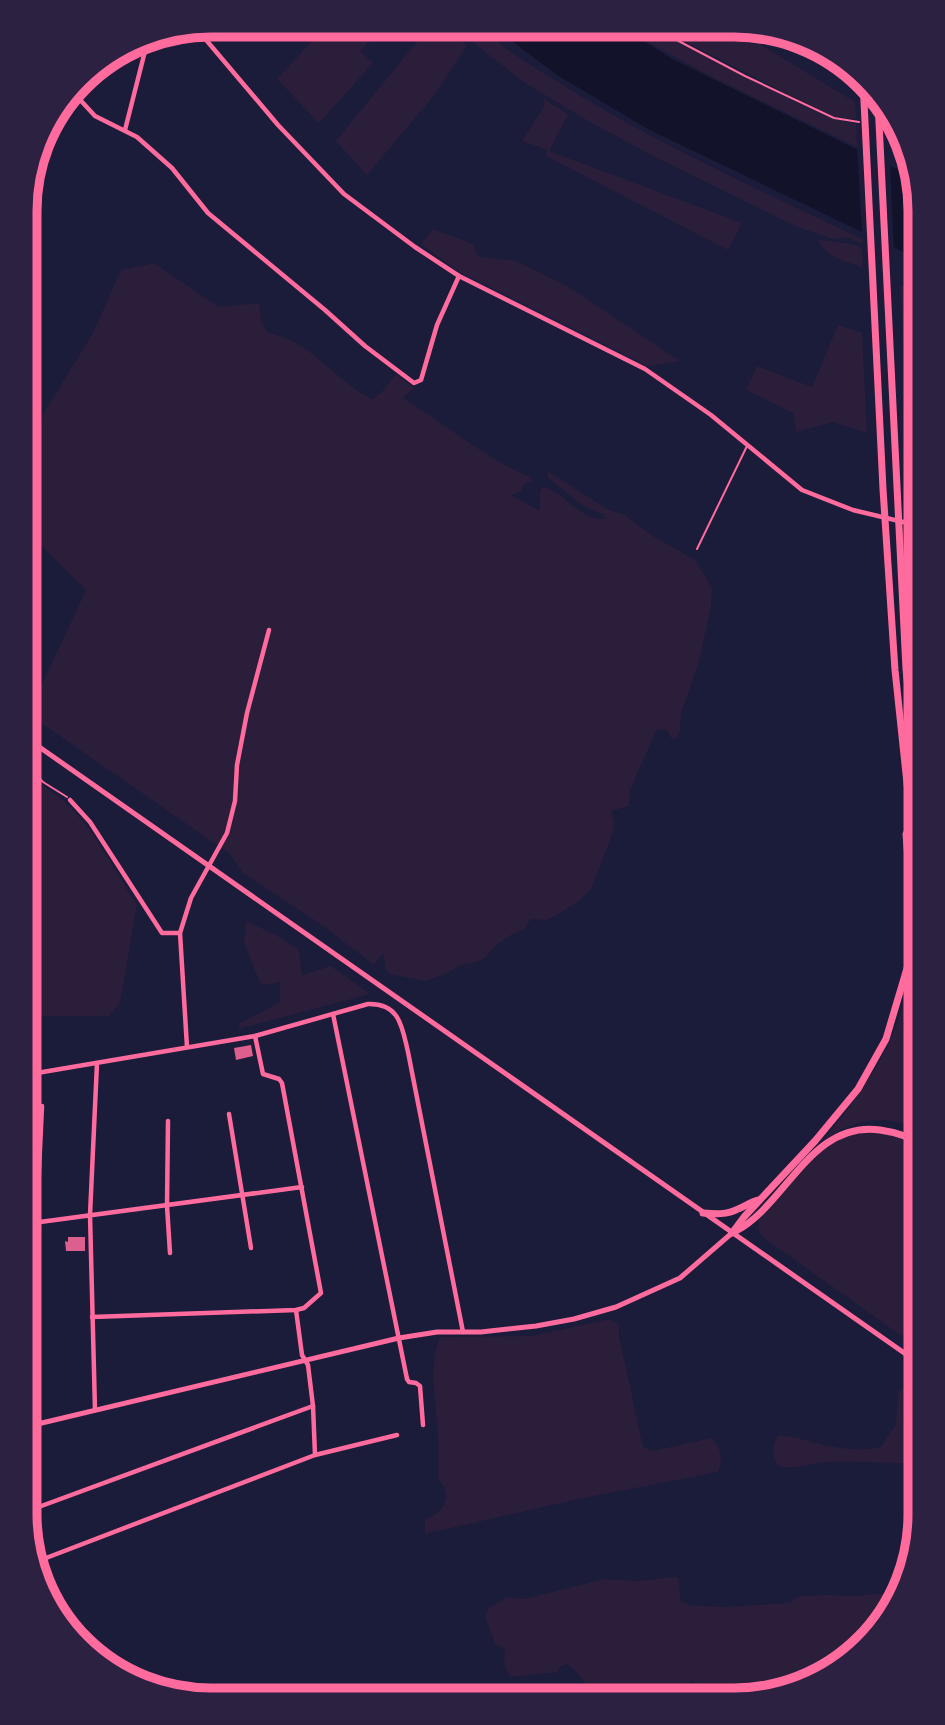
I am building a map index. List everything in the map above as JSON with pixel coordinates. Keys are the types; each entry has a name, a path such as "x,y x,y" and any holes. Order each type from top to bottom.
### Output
{"highway":[{"path":"864,95 883,489 898,709 908,793"},
{"path":"879,113 908,692"},
{"path":"908,831 908,859"},
{"path":"732,1233 858,1089 886,1039 908,965"},
{"path":"732,1233 752,1223 812,1156 832,1140 854,1130 875,1129 908,1138"},
{"path":"703,1213 735,1211 750,1202 760,1200"}],"street":[{"path":"203,37 278,125 344,194 415,247 459,275 645,369 702,408 802,490 853,510 908,523"},
{"path":"125,130 146,50"},
{"path":"78,98 95,116 137,137 172,169 208,213 365,346 414,383 421,380 436,324 459,275"},
{"path":"187,1046 180,933 187,906 224,840 232,818 245,724 269,630"},
{"path":"37,746 908,1356"},
{"path":"70,800 90,822 162,933 180,933"},
{"path":"37,1073 254,1036 368,1004 379,1004 390,1009 399,1017 402,1027 463,1332"},
{"path":"333,1014 407,1379 420,1386 423,1425"},
{"path":"92,1317 296,1310 312,1303 322,1289 282,1083 279,1079 263,1074 254,1036"},
{"path":"95,1410 90,1214 97,1063"},
{"path":"37,1203 42,1106"},
{"path":"229,1114 251,1248"},
{"path":"168,1121 167,1206 170,1253"},
{"path":"37,1222 302,1187"},
{"path":"37,1425 399,1338 437,1332 536,1326 574,1319 606,1310 671,1283 689,1272 732,1233"},
{"path":"296,1310 313,1406 315,1455"},
{"path":"37,1374 40,1424"},
{"path":"37,1507 313,1406"},
{"path":"43,1559 315,1455 397,1435"}],"lane":[{"path":"697,549 747,445"}],"path":[{"path":"671,37 834,118 866,125"},
{"path":"878,130 891,137"},
{"path":"37,776 70,800"}],"shaded area":[{"path":"316,37 373,37 360,51 373,63 319,123 277,79"},
{"path":"421,37 457,37 467,45 436,93 367,175 336,141"},
{"path":"466,37 493,37 517,56 629,124 862,239 863,244 847,237 833,239 795,226 653,156 525,83"},
{"path":"507,37 637,37 674,60 904,173 908,200 908,254 648,129 557,75"},
{"path":"638,37 669,37 806,107 833,119 856,124 857,147 714,78"},
{"path":"676,37 749,37 855,102 856,119 835,117"},
{"path":"544,99 568,114 549,151 742,223 728,250 546,156 548,150 522,141 544,107"},
{"path":"433,229 473,244 479,257 516,261 569,287 680,361 647,366 459,272 421,244"},
{"path":"818,239 862,248 863,268 831,255"},
{"path":"154,263 219,307 259,303 262,324 268,333 283,337 310,352 346,382 372,399 381,393 396,374 414,388 403,398 498,461 531,477 532,481 524,484 521,491 511,495 540,511 540,491 544,487 560,495 580,511 605,519 602,514 582,505 548,478 549,472 609,510 625,515 653,536 695,560 712,588 711,607 698,665 681,713 680,732 675,740 667,730 657,729 630,790 629,806 611,811 614,823 612,835 591,889 579,901 546,920 531,919 523,930 496,945 486,957 477,962 461,965 426,981 390,974 386,970 383,953 374,965 319,923 243,873 230,854 37,720 37,695 86,590 37,541 37,424 93,333 121,270"},
{"path":"908,285 908,406 900,286"},
{"path":"838,325 862,333 867,433 833,422 796,432 793,413 746,390 757,366 812,387"},
{"path":"37,781 60,798 83,822 137,905 120,1003 109,1016 37,1016"},
{"path":"246,921 276,935 299,950 302,975 331,966 370,994 238,1029 240,1023 280,1002 280,981 268,985 260,983 244,942"},
{"path":"908,983 908,1125 883,1120 870,1121 845,1128 822,1142 874,1070 887,1047"},
{"path":"873,1131 908,1143 908,1340 759,1232 759,1219 790,1183 825,1149 851,1134"},
{"path":"610,1319 619,1325 619,1336 643,1447 653,1451 711,1438 720,1454 718,1472 574,1500 425,1534 425,1520 442,1508 446,1497 446,1491 438,1479 434,1380 440,1337 532,1336"},
{"path":"908,1388 908,1464 827,1462 784,1467 776,1462 773,1449 778,1436 848,1449 881,1447 896,1424 898,1393 901,1389"},
{"path":"678,1578 681,1601 689,1605 724,1607 790,1603 799,1596 856,1596 889,1593 872,1620 840,1652 801,1675 768,1685 694,1688 692,1680 684,1688 588,1688 567,1664 557,1672 511,1677 505,1664 505,1650 495,1644 485,1616 489,1608 506,1597 524,1599 604,1579 638,1581"}],"pier":[{"path":"857,146 890,162 894,251 862,235"}],"building":[{"path":"251,1045 253,1056 236,1060 234,1048"},
{"path":"68,1237 85,1237 85,1251 66,1251 65,1241 68,1242"}]}
